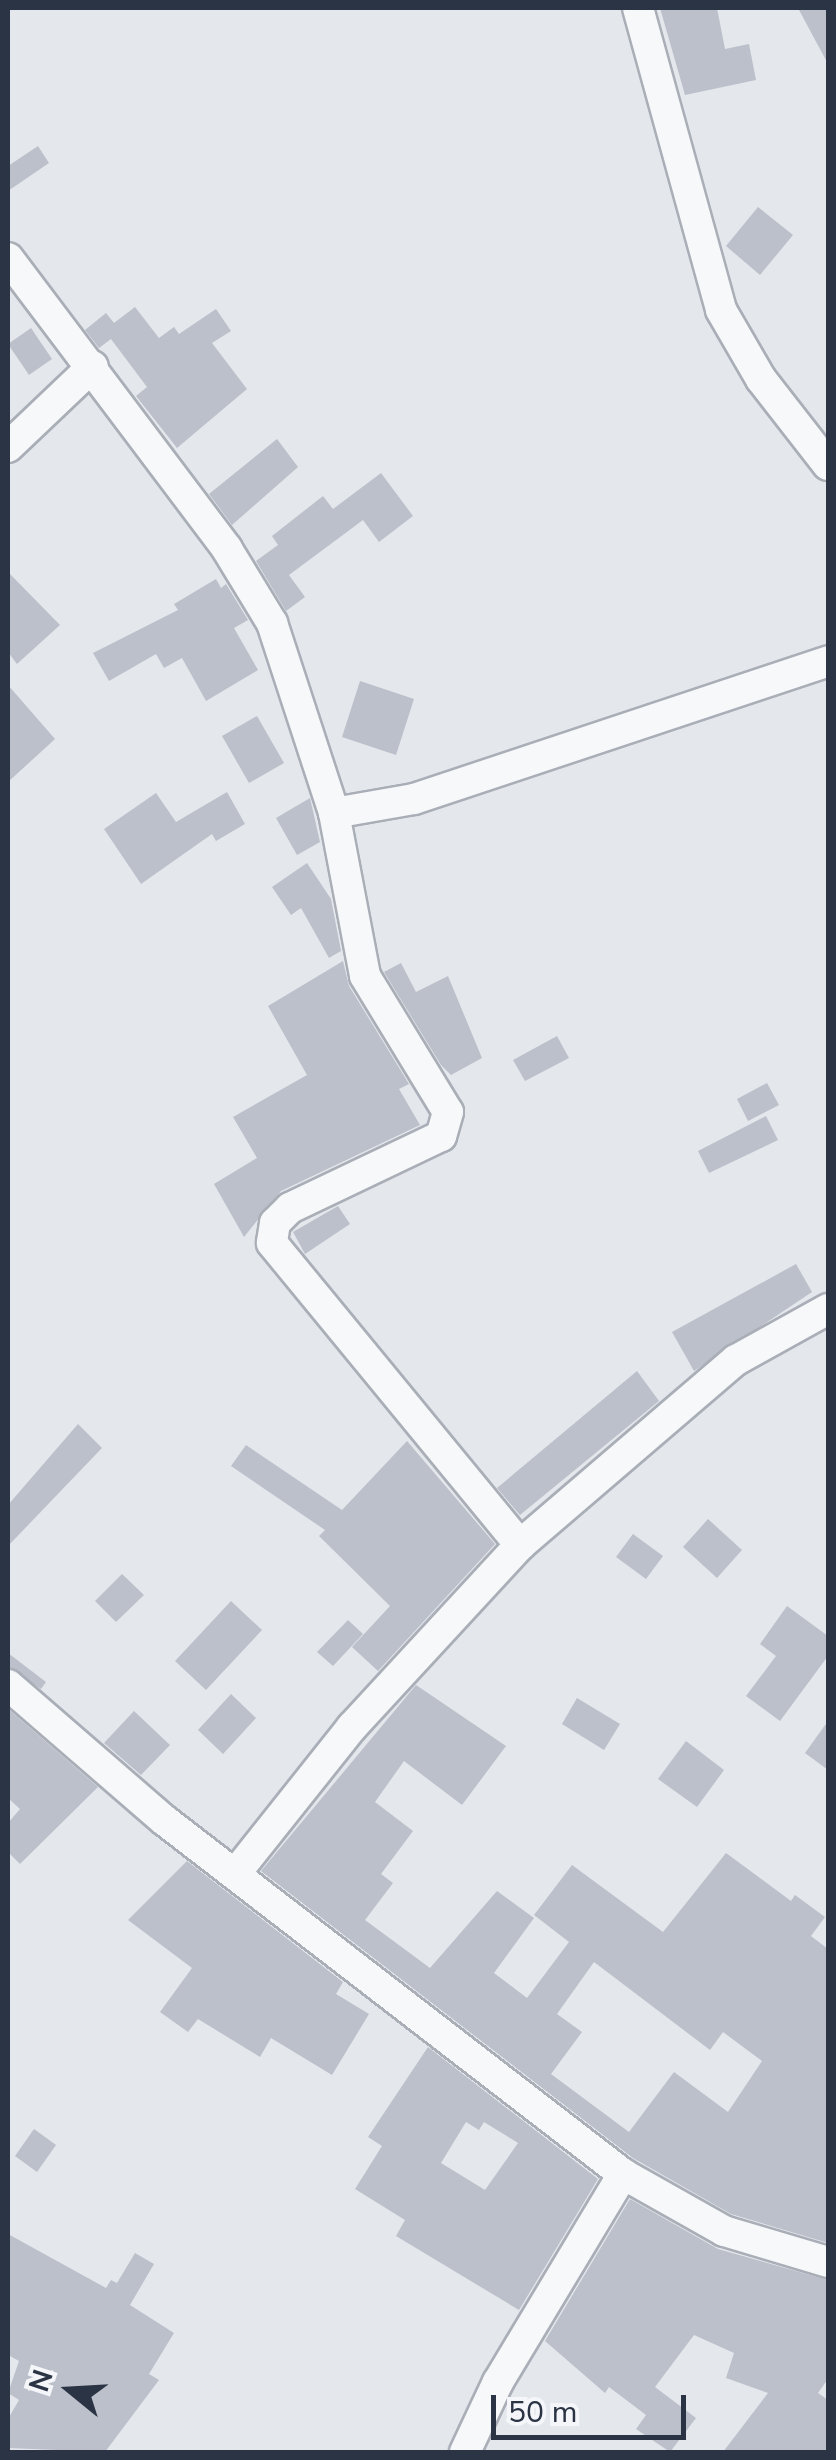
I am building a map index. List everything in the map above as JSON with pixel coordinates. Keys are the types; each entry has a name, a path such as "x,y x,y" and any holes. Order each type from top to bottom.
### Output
{"street":[{"path":"638,8 721,310 761,379 828,466"},
{"path":"8,258 227,549 272,623 334,813 365,976 450,1124 441,1136 290,1208 275,1222 272,1242 520,1544"},
{"path":"8,447 93,366"},
{"path":"334,813 414,798 828,661"},
{"path":"235,1874 352,1727 520,1544 736,1360 828,1308"},
{"path":"8,1685 235,1874 623,2174 724,2230 828,2262"},
{"path":"464,2452 528,2331 623,2174"}],"building":[{"path":"660,8 717,8 725,49 749,44 756,80 685,95"},
{"path":"798,8 828,8 828,64"},
{"path":"38,146 49,163 8,191 8,166"},
{"path":"758,207 793,235 760,275 726,246"},
{"path":"135,307 159,338 174,327 179,334 216,309 231,331 212,343 247,389 177,448 136,396 147,387 111,339 99,348 85,330 106,313 114,323"},
{"path":"31,328 52,359 29,375 8,344"},
{"path":"277,439 298,467 232,525 209,494"},
{"path":"381,473 413,516 379,542 363,520 289,575 305,597 286,611 256,561 278,545 272,536 323,496 333,509"},
{"path":"8,572 60,625 17,664 8,652"},
{"path":"216,579 221,588 226,584 248,620 234,628 258,670 206,701 182,658 164,668 156,654 109,681 93,653 178,610 174,604"},
{"path":"360,681 414,699 396,755 342,737"},
{"path":"8,685 55,739 8,782"},
{"path":"257,716 284,763 249,783 222,736"},
{"path":"227,792 245,824 216,841 212,834 141,884 104,829 156,793 176,822"},
{"path":"310,798 320,842 297,855 276,818"},
{"path":"307,863 331,899 341,951 329,958 301,908 291,915 272,887"},
{"path":"343,961 349,986 409,1084 399,1089 420,1125 281,1191 244,1237 214,1184 257,1158 233,1117 307,1075 268,1006"},
{"path":"401,963 416,992 448,976 482,1058 451,1075 441,1065 384,972"},
{"path":"557,1036 569,1058 525,1081 513,1060"},
{"path":"767,1083 779,1105 748,1121 737,1099"},
{"path":"766,1116 778,1140 709,1173 698,1151"},
{"path":"338,1206 350,1224 305,1254 293,1232"},
{"path":"796,1264 812,1292 694,1371 672,1332"},
{"path":"637,1371 659,1401 520,1515 497,1488"},
{"path":"78,1424 102,1448 8,1546 8,1505"},
{"path":"407,1441 495,1544 378,1671 352,1647 390,1606 319,1536 325,1530 231,1466 246,1445 342,1510"},
{"path":"708,1519 742,1550 717,1578 683,1547"},
{"path":"633,1534 663,1556 646,1579 616,1557"},
{"path":"122,1574 144,1595 116,1622 95,1601"},
{"path":"231,1601 262,1630 206,1690 175,1661"},
{"path":"787,1606 828,1636 828,1656 780,1721 746,1696 776,1656 760,1644"},
{"path":"348,1620 363,1634 333,1666 317,1652"},
{"path":"8,1653 46,1682 41,1689 8,1667"},
{"path":"416,1685 506,1746 462,1805 404,1761 375,1802 413,1831 381,1874 393,1883 365,1920 430,1968 497,1891 534,1918 494,1973 527,1998 569,1942 534,1915 572,1865 663,1932 726,1853 791,1901 795,1895 825,1917 811,1936 828,1949 828,2243 731,2214 633,2158 261,1871","holes":["594,1962 710,2050 723,2032 762,2061 728,2112 674,2072 629,2132 551,2074 582,2032 557,2014"]},
{"path":"231,1694 256,1718 223,1754 198,1730"},
{"path":"577,1698 620,1724 604,1750 562,1724"},
{"path":"8,1709 98,1787 20,1864 8,1852 8,1823 20,1809 8,1798"},
{"path":"134,1711 170,1745 141,1775 104,1743"},
{"path":"828,1721 828,1770 805,1753"},
{"path":"686,1741 724,1770 697,1807 658,1779"},
{"path":"187,1861 343,1982 336,1994 369,2014 332,2075 271,2038 260,2057 198,2019 188,2032 160,2012 192,1968 128,1920"},
{"path":"428,2047 598,2179 519,2310 396,2236 405,2220 355,2189 382,2146 368,2137","holes":["466,2122 479,2130 484,2122 518,2143 485,2190 441,2163"]},
{"path":"34,2129 56,2145 37,2172 15,2156"},
{"path":"630,2199 718,2249 828,2280 828,2379 818,2393 828,2400 828,2452 723,2452 768,2393 726,2378 734,2353 694,2335 655,2387 696,2418 670,2452 636,2429 646,2415 609,2387 605,2393 545,2341"},
{"path":"8,2234 106,2288 111,2280 117,2283 135,2253 154,2264 130,2305 174,2333 149,2374 159,2380 105,2452 8,2448 8,2419 19,2400 8,2393 19,2361 8,2355"}]}
